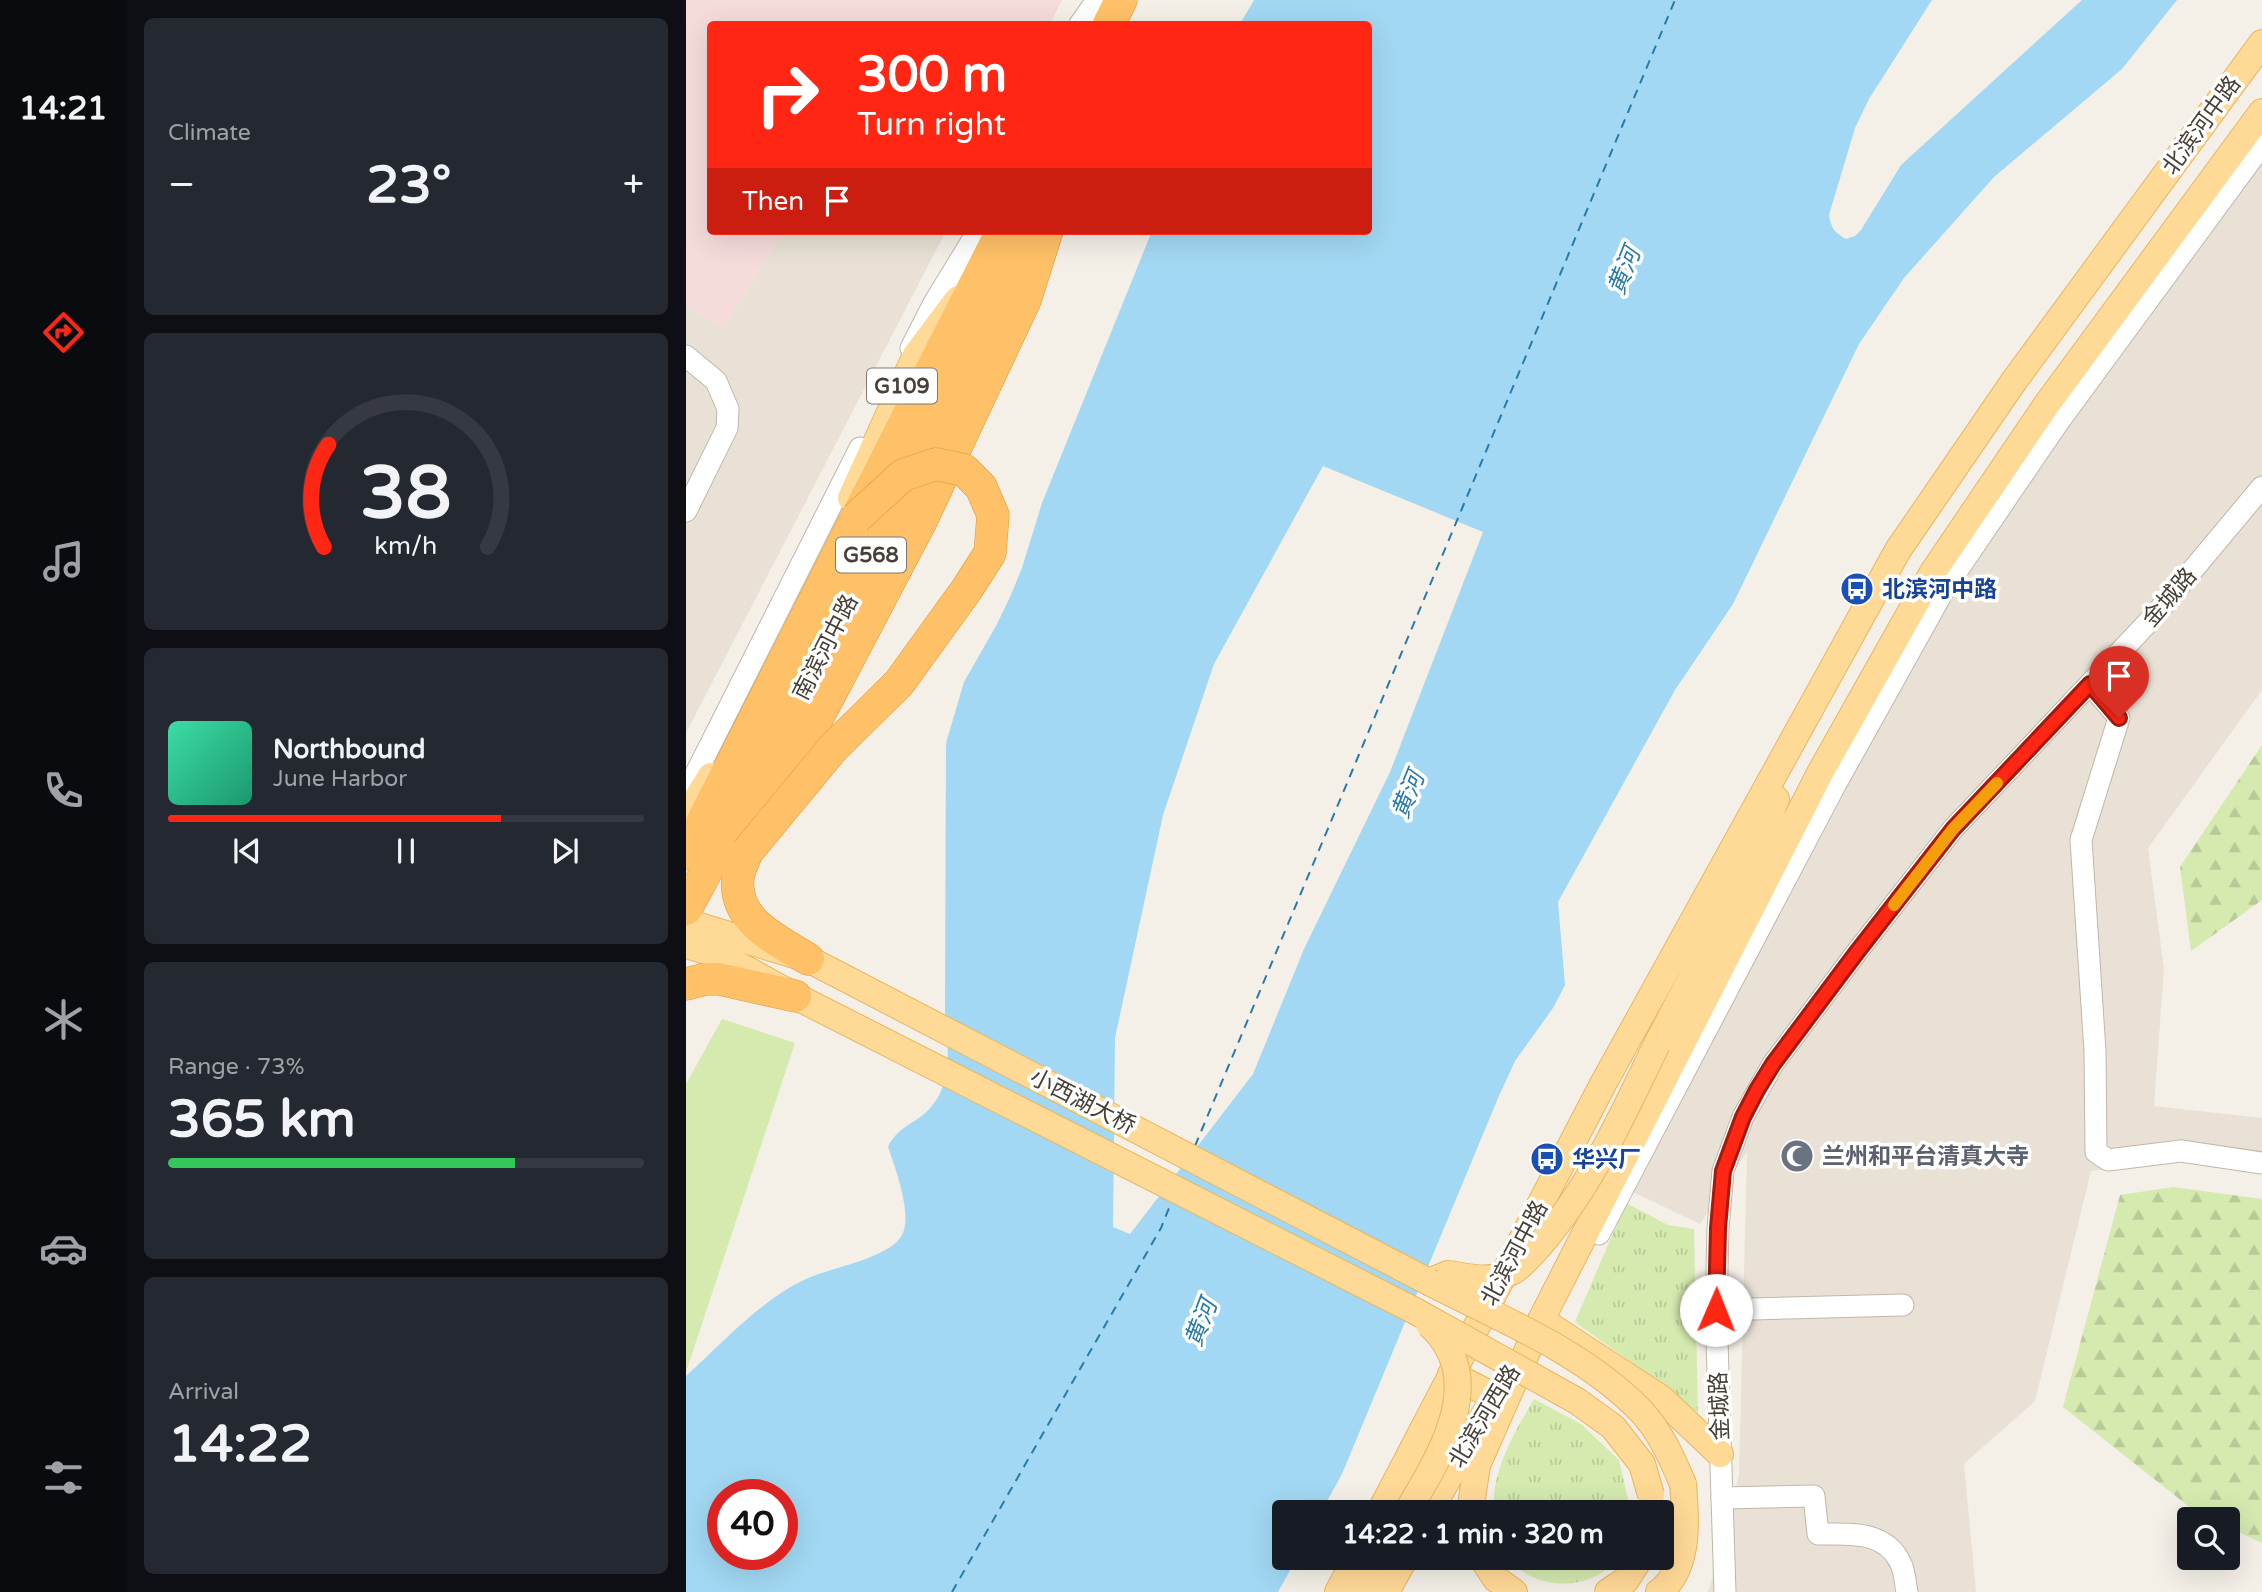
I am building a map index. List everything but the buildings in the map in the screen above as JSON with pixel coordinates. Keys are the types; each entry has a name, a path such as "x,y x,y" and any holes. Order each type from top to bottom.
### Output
{"highway":[{"path":"1110,21 1121,0"},
{"path":"1134,21 1144,0"},
{"name":"南滨河中路","path":"686,854 850,515 1000,235"},
{"name":"南滨河中路","path":"686,909 828,645 960,371 1031,235"},
{"path":"808,959 764,931 746,915 738,878 747,852 920,521 1025,300 1046,235"},
{"path":"747,852 833,748 899,683 990,553 993,515 981,486 964,470 936,464 903,475 850,515"},
{"path":"686,984 719,979 794,996"}],"main road":[{"name":"北滨河中路","path":"1386,1500 1603,1084 1906,540 2014,380 2262,43"},
{"name":"北滨河中路","path":"1541,1320 1820,773 1933,572 2047,404 2262,112"},
{"path":"686,816 704,789 850,515"},
{"path":"1429,1282 1450,1274 1481,1280 1513,1271 1558,1224 1602,1156 1755,855 1811,709"},
{"name":"小西湖大桥","path":"686,922 808,959 1570,1355 1641,1411 1667,1448 1683,1484 1686,1518 1679,1564 1659,1592"},
{"name":"小西湖大桥","path":"686,945 720,955 794,996 1415,1311"},
{"path":"1415,1311 1577,1401 1613,1427 1642,1464 1650,1500"},
{"path":"1414,1500 1438,1458 1457,1406 1458,1376 1444,1338 1415,1311"},
{"path":"1472,1500 1477,1465 1541,1320 1662,1399 1720,1454"},
{"name":"北滨河西路","path":"1436,1500 1541,1320"},
{"path":"1451,1374 1494,1397"},
{"path":"1338,1592 1350,1570"},
{"path":"1359,1592 1373,1570"},
{"path":"1386,1592 1398,1570"},
{"path":"1490,1570 1496,1579 1514,1592"},
{"path":"1608,1592 1626,1580 1632,1570"}],"street":[{"path":"1082,21 1097,0"},
{"path":"1541,1320 1598,1236 1833,789 1944,590 2057,424 2262,145"},
{"path":"686,793 934,303 976,235"},
{"path":"686,356 716,381 728,409 727,428 686,511"},
{"name":"金城路","path":"1725,1592 1716,1310 1718,1228 1723,1171 1743,1117 1773,1064 1953,829 2155,615 2262,487"},
{"path":"2090,684 2119,718 2081,840 2095,1051 2096,1152 2108,1160 2181,1151 2262,1163"},
{"path":"1716,1310 1903,1305"},
{"path":"1722,1498 1814,1496 1818,1534 1861,1534 1886,1543 1902,1565 1907,1592"}],"shaded area":[{"path":"686,0 1062,0 1052,21 707,21 707,235 781,235 724,327 686,306"},
{"path":"2262,146 2262,690 2148,848 2164,969 2154,1106 2262,1118 2262,1165 2212,1156 2091,1171 2035,1401 1964,1464 1976,1592 1707,1592 1739,1475 1747,1152 1700,1224 1622,1187 1859,736 2133,319"},
{"path":"781,235 944,235 686,733 686,306 724,327"}],"green space":[{"path":"2262,745 2262,900 2191,951 2180,867"},
{"path":"722,1019 795,1043 686,1372 686,1084"},
{"path":"2173,1187 2262,1199 2262,1543 2240,1533 2240,1507 2189,1507 2063,1407 2120,1195"},
{"path":"1626,1203 1668,1225 1694,1229 1698,1413 1575,1322"},
{"path":"1534,1399 1581,1424 1619,1460 1628,1500 1494,1500 1500,1467"},
{"path":"1522,1570 1604,1570 1579,1582 1547,1582"}],"water":[{"name":"黄河","path":"1254,0 1932,0 1869,99 1855,128 1829,215 1834,230 1846,239 1861,230 1901,165 2082,0 2177,0 2122,69 1994,177 1904,278 1859,344 1733,604 1675,690 1558,902 1565,985 1553,1008 1515,1061 1498,1098 1342,1474 1328,1500 1272,1500 1272,1570 1290,1570 1278,1592 686,1592 686,1376 774,1298 806,1279 885,1250 902,1235 905,1226 904,1204 888,1147 902,1129 931,1107 943,1086 946,1074 946,743 964,682 997,624 1022,568 1042,503 1150,235 1372,235 1372,21 1242,21","holes":["1323,466 1483,532 1390,772 1304,949 1253,1074 1130,1234 1113,1227 1115,1038 1163,815 1214,664"]}],"ferry route":[{"path":"1195,1146 1675,0"},
{"path":"952,1592 1161,1228 1171,1203"}],"slow traffic":[{"path":"1894,905 1953,829 1997,783"}],"place":[{"name":"北滨河中路","path":"1857,589"},
{"name":"兰州和平台清真大寺","path":"1797,1156"},
{"name":"华兴厂","path":"1547,1159"}],"route":[{"path":"1716,1310 1718,1228 1723,1171 1743,1117 1773,1064 1953,829 2090,684 2119,718"}]}
